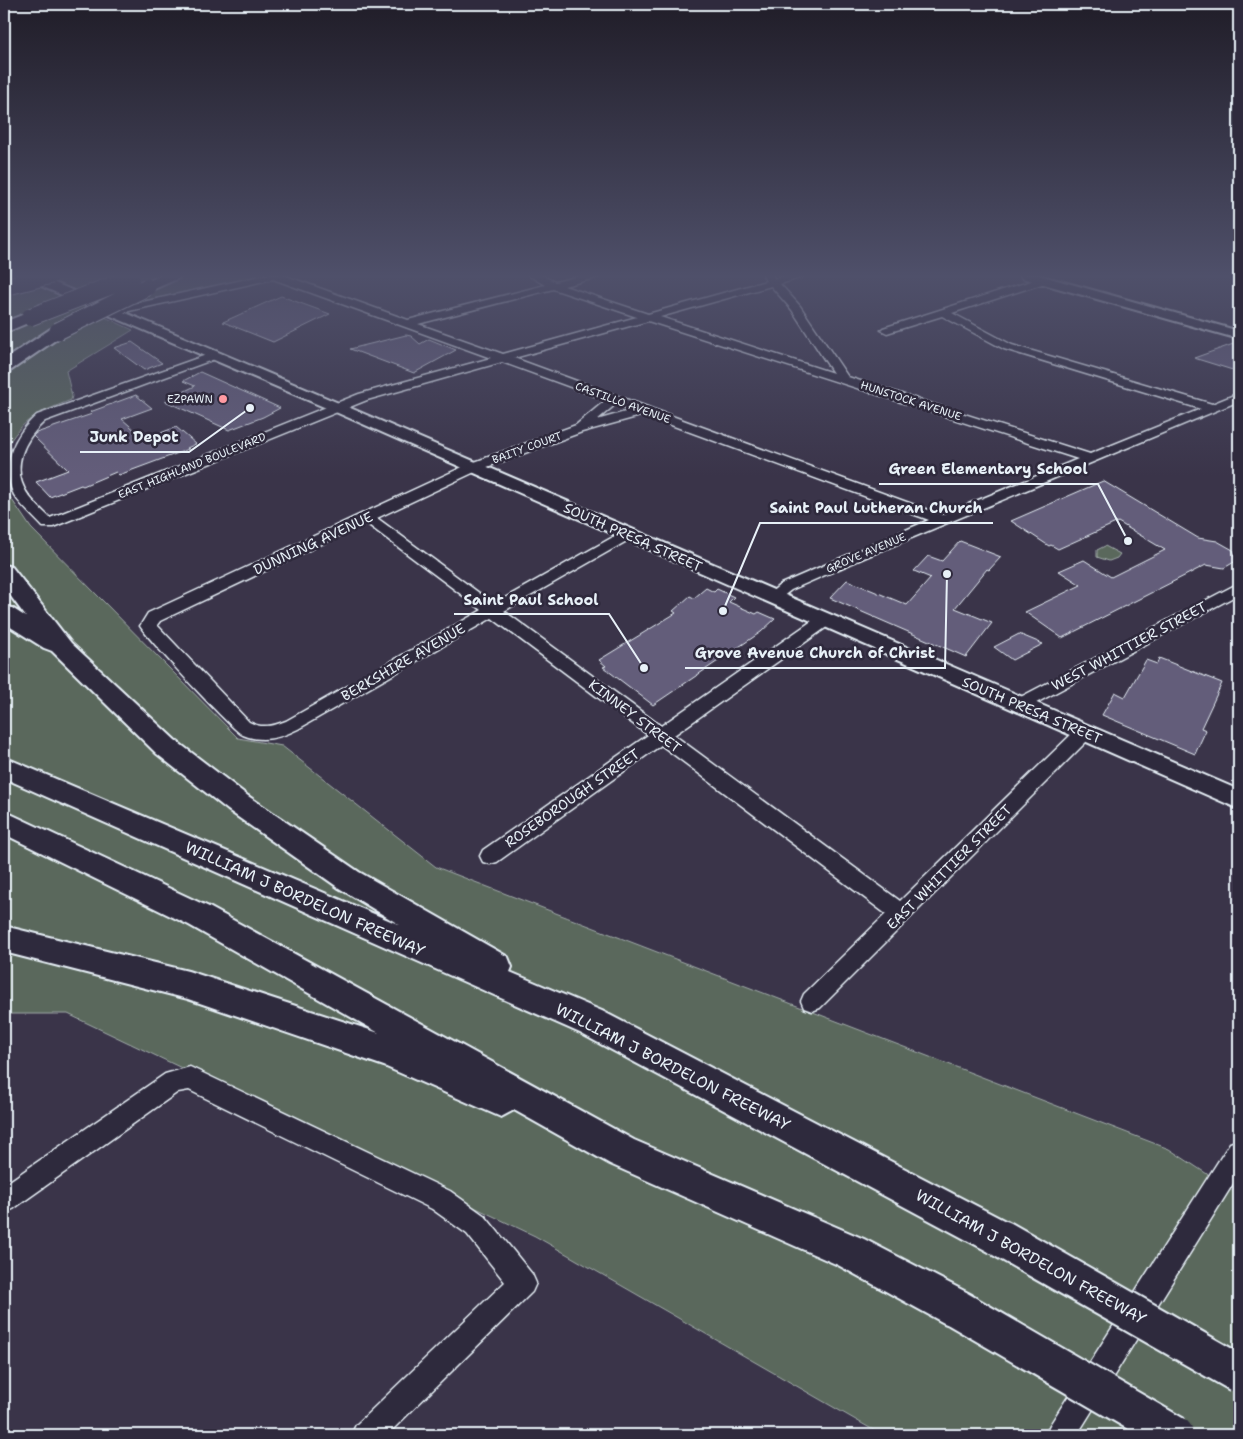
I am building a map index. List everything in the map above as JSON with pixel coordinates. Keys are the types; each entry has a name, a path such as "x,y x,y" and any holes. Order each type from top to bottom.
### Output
{"highway":[{"path":"4,367 41,342"},
{"path":"4,572 63,649 166,747 238,802 349,880 591,1022"},
{"path":"4,613 63,649"},
{"name":"WILLIAM J BORDELON FREEWAY","path":"4,767 591,1022 1002,1239 1239,1374"},
{"path":"4,822 199,916 622,1152"},
{"path":"4,939 188,985 389,1052 851,1252 958,1309 1175,1435"}],"main road":[{"name":"SOUTH PRESA STREET","path":"185,342 1239,800"}],"street":[{"name":"CASTILLO AVENUE","path":"458,342 944,521"},
{"name":"EAST HIGHLAND BOULEVARD","path":"216,355 57,411 36,422 22,439 12,461 12,473 19,490 48,524 364,397 560,342"},
{"name":"HUNSTOCK AVENUE","path":"727,342 1091,459"},
{"path":"819,342 844,380"},
{"path":"999,342 1008,347 1212,408"},
{"name":"GROVE AVENUE","path":"772,598 786,587 1239,396"},
{"name":"BAITY COURT","path":"580,428 614,400"},
{"name":"BAITY COURT","path":"474,467 580,428 643,410"},
{"name":"DUNNING AVENUE","path":"201,684 148,626 153,619 474,467"},
{"name":"KINNEY STREET","path":"368,518 902,914"},
{"name":"BERKSHIRE AVENUE","path":"201,684 243,727 255,733 279,731 627,535"},
{"name":"WEST WHITTIER STREET","path":"1019,705 1239,588"},
{"name":"ROSEBOROUGH STREET","path":"490,856 825,620"},
{"name":"EAST WHITTIER STREET","path":"812,1001 1085,732"},
{"path":"4,1200 173,1082 190,1078 441,1200 476,1225 523,1282 366,1435"},
{"path":"1060,1435 1239,1152"}],"green space":[{"path":"4,342 113,342 66,371 72,396 71,400 32,418 18,431 4,451"},
{"path":"4,488 31,528 238,738 282,746 436,867 1169,1149 1239,1195 1239,1435 882,1435 535,1236 68,1014 4,1014"},
{"path":"1105,546 1120,554 1117,558 1109,561 1097,557 1097,550"}],"building":[{"path":"132,342 162,363 144,370 114,348"},
{"path":"377,342 418,342 420,344 437,342 456,350 414,373 350,349"},
{"path":"1239,342 1239,342 1239,372 1194,358"},
{"path":"200,372 280,408 263,417 229,430 165,401 195,386 183,381"},
{"path":"136,395 152,408 122,419 145,439 176,427 196,444 187,448 189,449 119,475 116,472 50,497 36,482 68,470 33,436 36,433 92,414 90,412"},
{"path":"1103,481 1198,538 1217,541 1233,550 1236,561 1224,568 1206,565 1062,638 1025,612 1081,585 1059,571 1084,560 1111,577 1165,550 1118,522 1058,549 1051,545 1049,546 1011,521"},
{"path":"960,541 1001,557 989,570 987,569 955,608 992,623 966,657 830,598 847,580 907,605 931,578 914,571 928,556 942,561"},
{"path":"706,588 714,592 717,589 734,597 729,602 756,614 759,612 775,619 761,632 653,705 603,667 606,666 599,660 676,613 673,611 690,596 694,598"},
{"path":"1019,634 1043,644 1012,660 994,647"},
{"path":"1159,658 1222,683 1201,728 1206,730 1195,754 1102,715 1115,692 1125,697 1146,660 1157,664"}],"place":[{"name":"EZPAWN","path":"223,399"},
{"name":"Junk Depot","path":"250,408"},
{"name":"Green Elementary School","path":"1128,541"},
{"name":"Grove Avenue Church of Christ","path":"947,574"},
{"name":"Saint Paul Lutheran Church","path":"723,611"},
{"name":"Saint Paul School","path":"644,668"}]}
